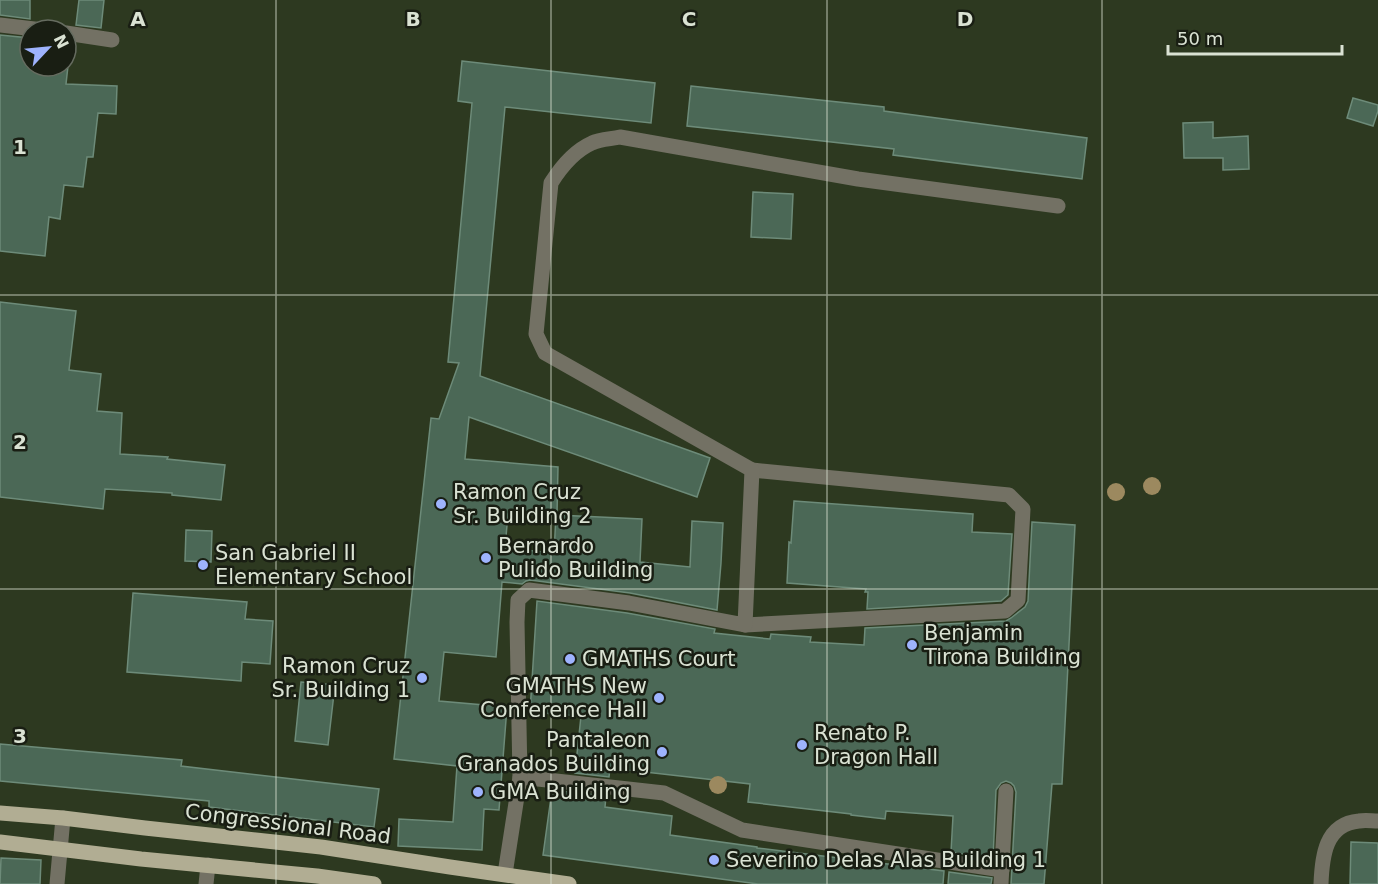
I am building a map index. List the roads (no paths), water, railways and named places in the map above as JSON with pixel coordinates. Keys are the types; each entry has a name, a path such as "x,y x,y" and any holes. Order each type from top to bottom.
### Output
{"main road":[{"name":"Congressional Road","path":"0,813 321,847 569,884"},
{"path":"0,842 374,884"}],"street":[{"path":"0,25 18,27"},
{"path":"78,35 112,40"},
{"path":"505,874 520,777 518,600 529,590 629,603 745,625 1005,611 1018,600 1023,509 1009,495 752,470 545,353 536,334 551,183 560,169 592,142 620,137 858,179 1058,206"},
{"path":"745,625 752,470"},
{"path":"520,777 664,793 742,830 1001,877 1006,791"},
{"path":"57,884 63,818"},
{"path":"1321,884 1322,862 1328,838 1342,827 1357,821 1378,821"},
{"path":"206,884 208,865"}],"place":[{"name":"Ramon Cruz Sr. Building 2","path":"441,504"},
{"name":"Bernardo Pulido Building","path":"486,558"},
{"name":"San Gabriel II Elementary School","path":"203,565"},
{"name":"Benjamin Tirona Building","path":"912,645"},
{"name":"GMATHS Court","path":"570,659"},
{"name":"Ramon Cruz Sr. Building 1","path":"422,678"},
{"name":"GMATHS New Conference Hall","path":"659,698"},
{"name":"Renato P. Dragon Hall","path":"802,745"},
{"name":"Pantaleon Granados Building","path":"662,752"},
{"name":"GMA Building","path":"478,792"},
{"name":"Severino Delas Alas Building 1","path":"714,860"}]}
